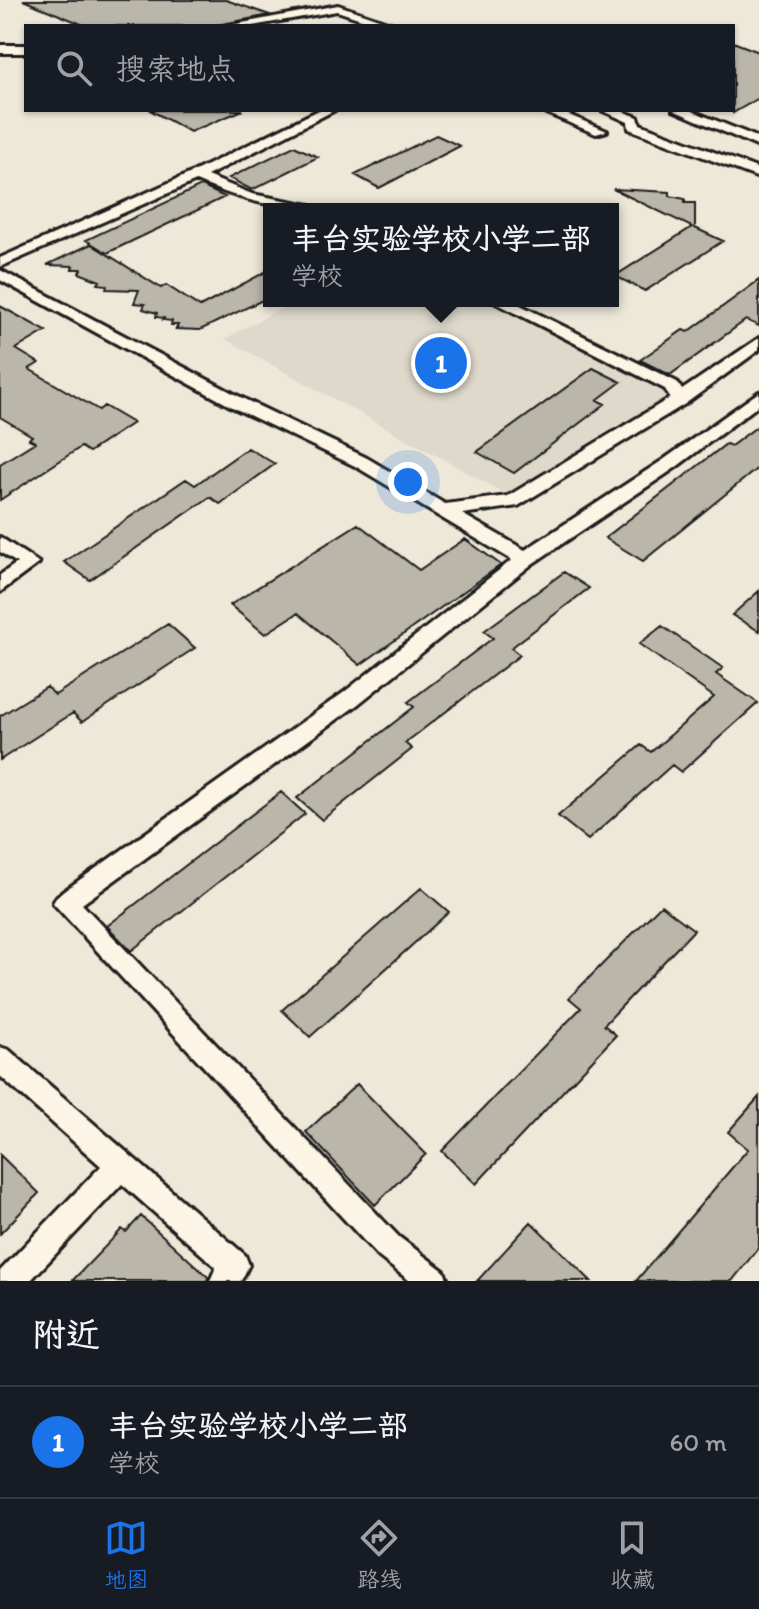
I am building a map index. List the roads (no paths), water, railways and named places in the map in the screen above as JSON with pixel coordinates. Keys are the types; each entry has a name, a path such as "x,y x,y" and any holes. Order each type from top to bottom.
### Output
{"street":[{"path":"244,24 338,8 387,24"},
{"path":"0,49 24,49"},
{"path":"0,263 196,176 325,112"},
{"path":"550,112 601,131"},
{"path":"612,112 634,120 634,126 759,174"},
{"path":"684,112 759,143"},
{"path":"196,176 249,198 277,203"},
{"path":"0,274 240,404 361,462 525,559"},
{"path":"512,307 671,386 679,400"},
{"path":"442,510 512,502 679,400 759,343"},
{"path":"434,1281 389,1247 65,903 350,699 525,559 669,464 759,397"},
{"path":"0,543 30,563 0,585"},
{"path":"0,1059 235,1265 224,1281"},
{"path":"10,1281 121,1165"}],"place":[{"name":"丰台实验学校小学二部","path":"441,363"}]}
